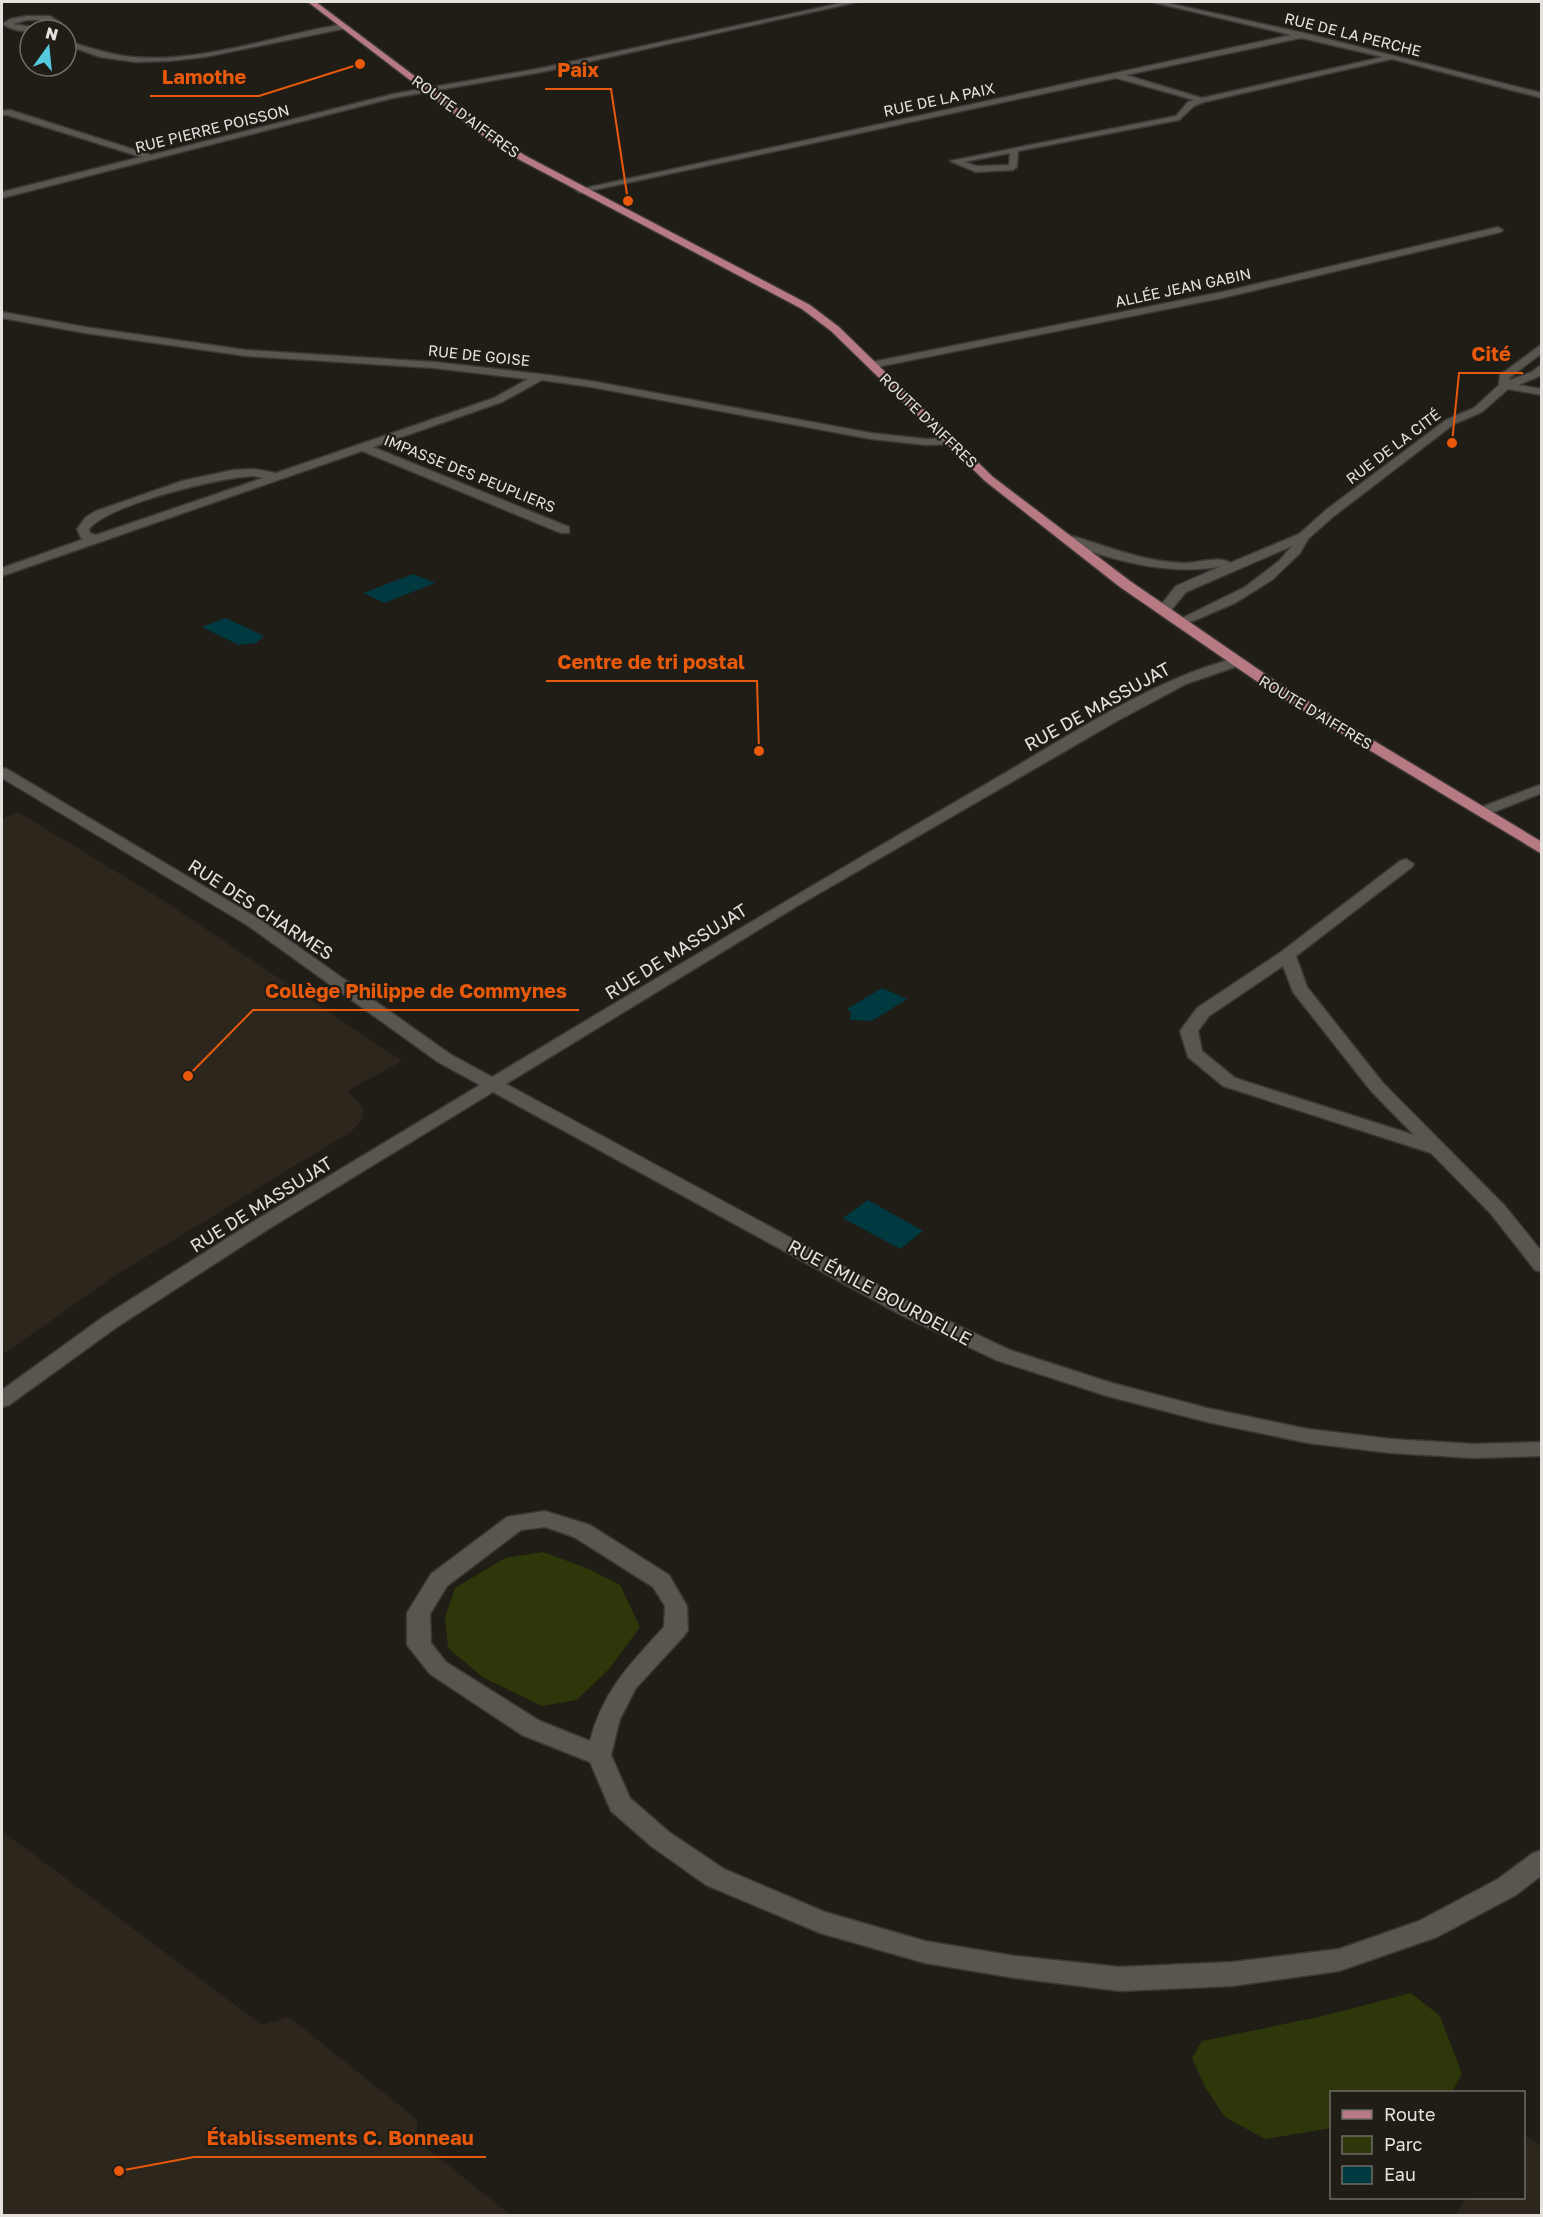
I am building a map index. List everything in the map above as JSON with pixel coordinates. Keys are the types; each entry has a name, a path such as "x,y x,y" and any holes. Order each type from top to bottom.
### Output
{"main road":[{"name":"ROUTE D'AIFFRES","path":"312,2 498,142 580,190 806,307 835,329 989,479 1163,611 1273,686 1542,849"}],"street":[{"name":"RUE PIERRE POISSON","path":"2,195 393,96 543,70 853,2"},
{"name":"RUE DE LA PERCHE","path":"1156,2 1304,35 1542,96"},
{"path":"27,18 57,21 55,25 37,29 20,28 8,24 27,18"},
{"path":"78,49 89,54 110,57 192,57 344,26"},
{"name":"RUE DE LA PAIX","path":"580,190 1304,35"},
{"path":"1014,151 1012,167 975,169 954,160 1014,151 1179,118 1191,104 1202,100 1394,57"},
{"path":"1117,75 1202,100"},
{"path":"2,113 7,112 151,157"},
{"name":"ALLÉE JEAN GABIN","path":"872,365 1222,294 1498,230"},
{"name":"RUE DE GOISE","path":"2,315 85,330 246,353 392,361 540,377 591,384 871,436 926,442 951,441"},
{"name":"RUE DE LA CITÉ","path":"1505,386 1504,377 1542,347"},
{"name":"RUE DE LA CITÉ","path":"1163,611 1181,589 1303,537 1330,513 1450,422 1478,410 1505,386 1536,374 1542,367"},
{"name":"IMPASSE DES PEUPLIERS","path":"2,572 498,400 540,377"},
{"path":"1505,386 1542,392"},
{"name":"IMPASSE DES PEUPLIERS","path":"363,447 565,530"},
{"name":"IMPASSE DES PEUPLIERS","path":"94,539 85,535 83,529 90,520 100,514 214,475 240,471 264,473 274,477"},
{"name":"RUE DE LA CITÉ","path":"1179,622 1199,616 1261,581 1299,547 1303,537"},
{"name":"RUE DE LA CITÉ","path":"1065,538 1128,560 1156,565 1204,567 1261,556"},
{"name":"RUE DE MASSUJAT","path":"2,1400 110,1322 263,1224 494,1086 793,902 1072,741 1181,681 1236,662"},
{"name":"RUE DES CHARMES","path":"2,772 253,922 444,1058 494,1086"},
{"path":"1481,812 1542,788"},
{"path":"1406,864 1287,955 1203,1012 1189,1031 1194,1053 1229,1082 1435,1148"},
{"path":"1287,955 1299,988 1377,1087 1498,1210 1542,1266"},
{"name":"RUE ÉMILE BOURDELLE","path":"494,1086 652,1169 910,1311 1003,1354 1107,1389 1207,1415 1308,1436 1391,1446 1474,1451 1542,1449"},
{"path":"599,1755 531,1728 438,1668 419,1645 418,1613 439,1580 516,1523 545,1519 582,1531 661,1581 676,1606 676,1629 628,1682 608,1719 599,1755 620,1804 660,1839 715,1877 820,1922 925,1952 1027,1969 1120,1979 1232,1974 1339,1960 1428,1929 1507,1887 1542,1860"}],"shaded area":[{"path":"18,812 158,897 402,1061 347,1091 364,1108 361,1120 352,1131 113,1277 2,1355 2,819"},
{"path":"2,1831 262,2025 289,2017 418,2120 415,2139 511,2215 2,2215"},
{"path":"1525,2136 1541,2146 1541,2215 1455,2215 1465,2199 1525,2199"}],"green space":[{"path":"543,1552 589,1569 620,1585 640,1627 610,1668 577,1700 542,1706 484,1678 448,1648 445,1617 455,1588 505,1558"},
{"path":"1411,1993 1440,2016 1462,2074 1453,2091 1330,2091 1330,2128 1265,2139 1225,2117 1205,2087 1192,2058 1202,2041 1319,2017"}],"water":[{"path":"413,574 435,583 384,603 363,593"},
{"path":"226,618 264,636 256,643 239,645 202,627"},
{"path":"882,988 907,999 872,1021 850,1020 851,1012 847,1009"},
{"path":"868,1200 923,1231 900,1249 843,1218"}],"place":[{"name":"Lamothe","path":"360,64"},
{"name":"Paix","path":"628,201"},
{"name":"Cité","path":"1452,443"},
{"name":"Centre de tri postal","path":"759,751"},
{"name":"Collège Philippe de Commynes","path":"188,1076"},
{"name":"Établissements C. Bonneau","path":"119,2171"}]}
